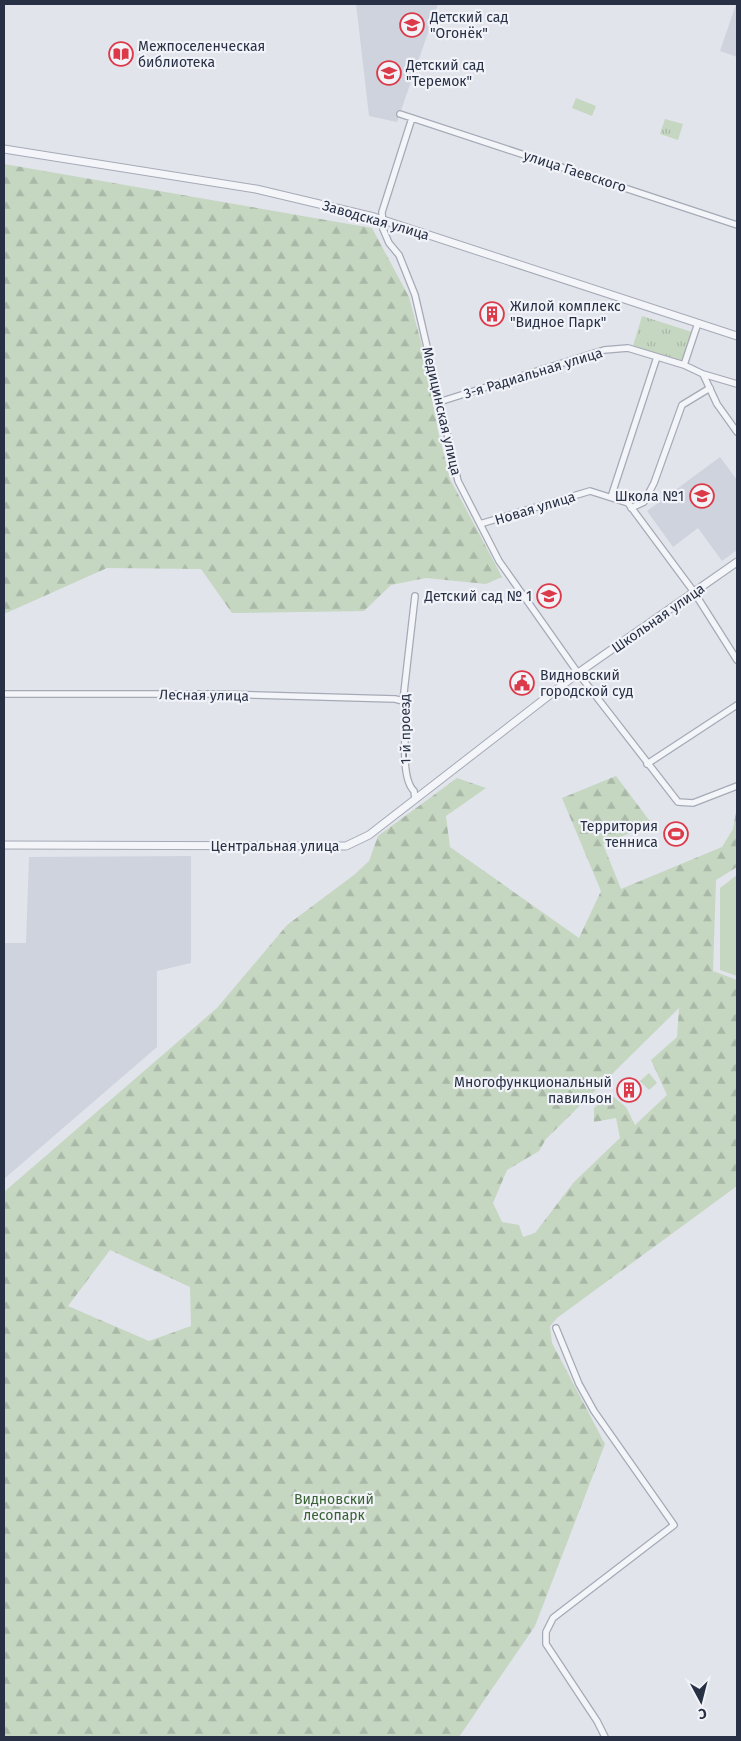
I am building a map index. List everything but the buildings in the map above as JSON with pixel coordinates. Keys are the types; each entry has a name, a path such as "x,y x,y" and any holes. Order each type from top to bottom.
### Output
{"street":[{"name":"улица Гаевского","path":"400,114 737,225"},
{"path":"382,220 382,212 412,118"},
{"name":"Заводская улица","path":"4,149 256,189 382,220 737,336"},
{"name":"Медицинская улица","path":"382,220 389,243 399,255 415,295 458,480 499,562 578,673 678,802 693,804 737,786"},
{"path":"684,365 698,323"},
{"name":"3-я Радиальная улица","path":"439,402 604,350 628,348 737,384"},
{"path":"611,497 656,357"},
{"path":"703,374 718,404 737,432"},
{"path":"631,508 644,502 654,482 682,405 710,388"},
{"name":"Новая улица","path":"480,524 590,491 628,503 694,592 737,660"},
{"name":"Школьная улица","path":"578,673 737,562"},
{"name":"1-й проезд","path":"415,596 403,701 406,710 406,775 409,786 414,791 415,799"},
{"name":"Центральная улица","path":"4,845 346,846 368,835 578,673"},
{"name":"Лесная улица","path":"4,694 216,694 395,699 403,701"},
{"path":"647,764 737,705"},
{"path":"556,1328 579,1384 594,1411 674,1525 553,1618 546,1632 546,1644 597,1721 605,1737"}],"shaded area":[{"name":"Детский сад \"Теремок\"","path":"356,4 438,4 397,122 369,116"},
{"path":"737,4 737,57 720,51"},
{"name":"Школа №1","path":"720,457 737,480 737,550 722,561 698,528 673,547 647,511"},
{"path":"191,856 191,963 157,971 157,1047 4,1179 4,943 26,943 29,857"}],"green space":[{"path":"576,98 596,106 592,116 572,108"},
{"path":"665,119 683,124 678,140 660,134"},
{"path":"4,164 372,228 409,297 423,350 438,431 450,479 502,577 486,584 426,578 391,585 364,611 232,613 201,569 107,568 4,614"},
{"path":"642,316 692,332 682,361 633,346"},
{"name":"Видновский лесопарк","path":"616,776 652,824 603,844 621,889 722,847 733,829 737,806 737,867 716,880 713,971 737,980 737,1186 557,1318 550,1326 552,1343 605,1444 535,1626 459,1737 4,1737 4,1192 217,1008 287,925 354,875 369,861 378,836 457,778 486,788 446,816 450,847 579,938 601,891 562,798","holes":["679,1008 677,1037 651,1060 667,1095 635,1125 626,1107 610,1094 594,1108 594,1122 616,1118 620,1138 574,1182 535,1233 523,1237 519,1225 502,1222 493,1203 507,1170 539,1151 546,1139","110,1250 190,1287 191,1326 149,1341 68,1306"]},
{"path":"737,875 737,976 720,970 720,888"},
{"path":"649,1073 657,1083 649,1090 640,1081"}],"place":[{"name":"Детский сад \"Огонёк\"","path":"412,25"},
{"name":"Межпоселенческая библиотека","path":"121,54"},
{"name":"Детский сад \"Теремок\"","path":"389,73"},
{"name":"Жилой комплекс \"Видное Парк\"","path":"492,314"},
{"name":"Школа №1","path":"702,496"},
{"name":"Детский сад № 1","path":"549,596"},
{"name":"Видновский городской суд","path":"522,683"},
{"name":"Территория тенниса","path":"676,834"},
{"name":"Многофункциональный павильон","path":"629,1090"}]}
